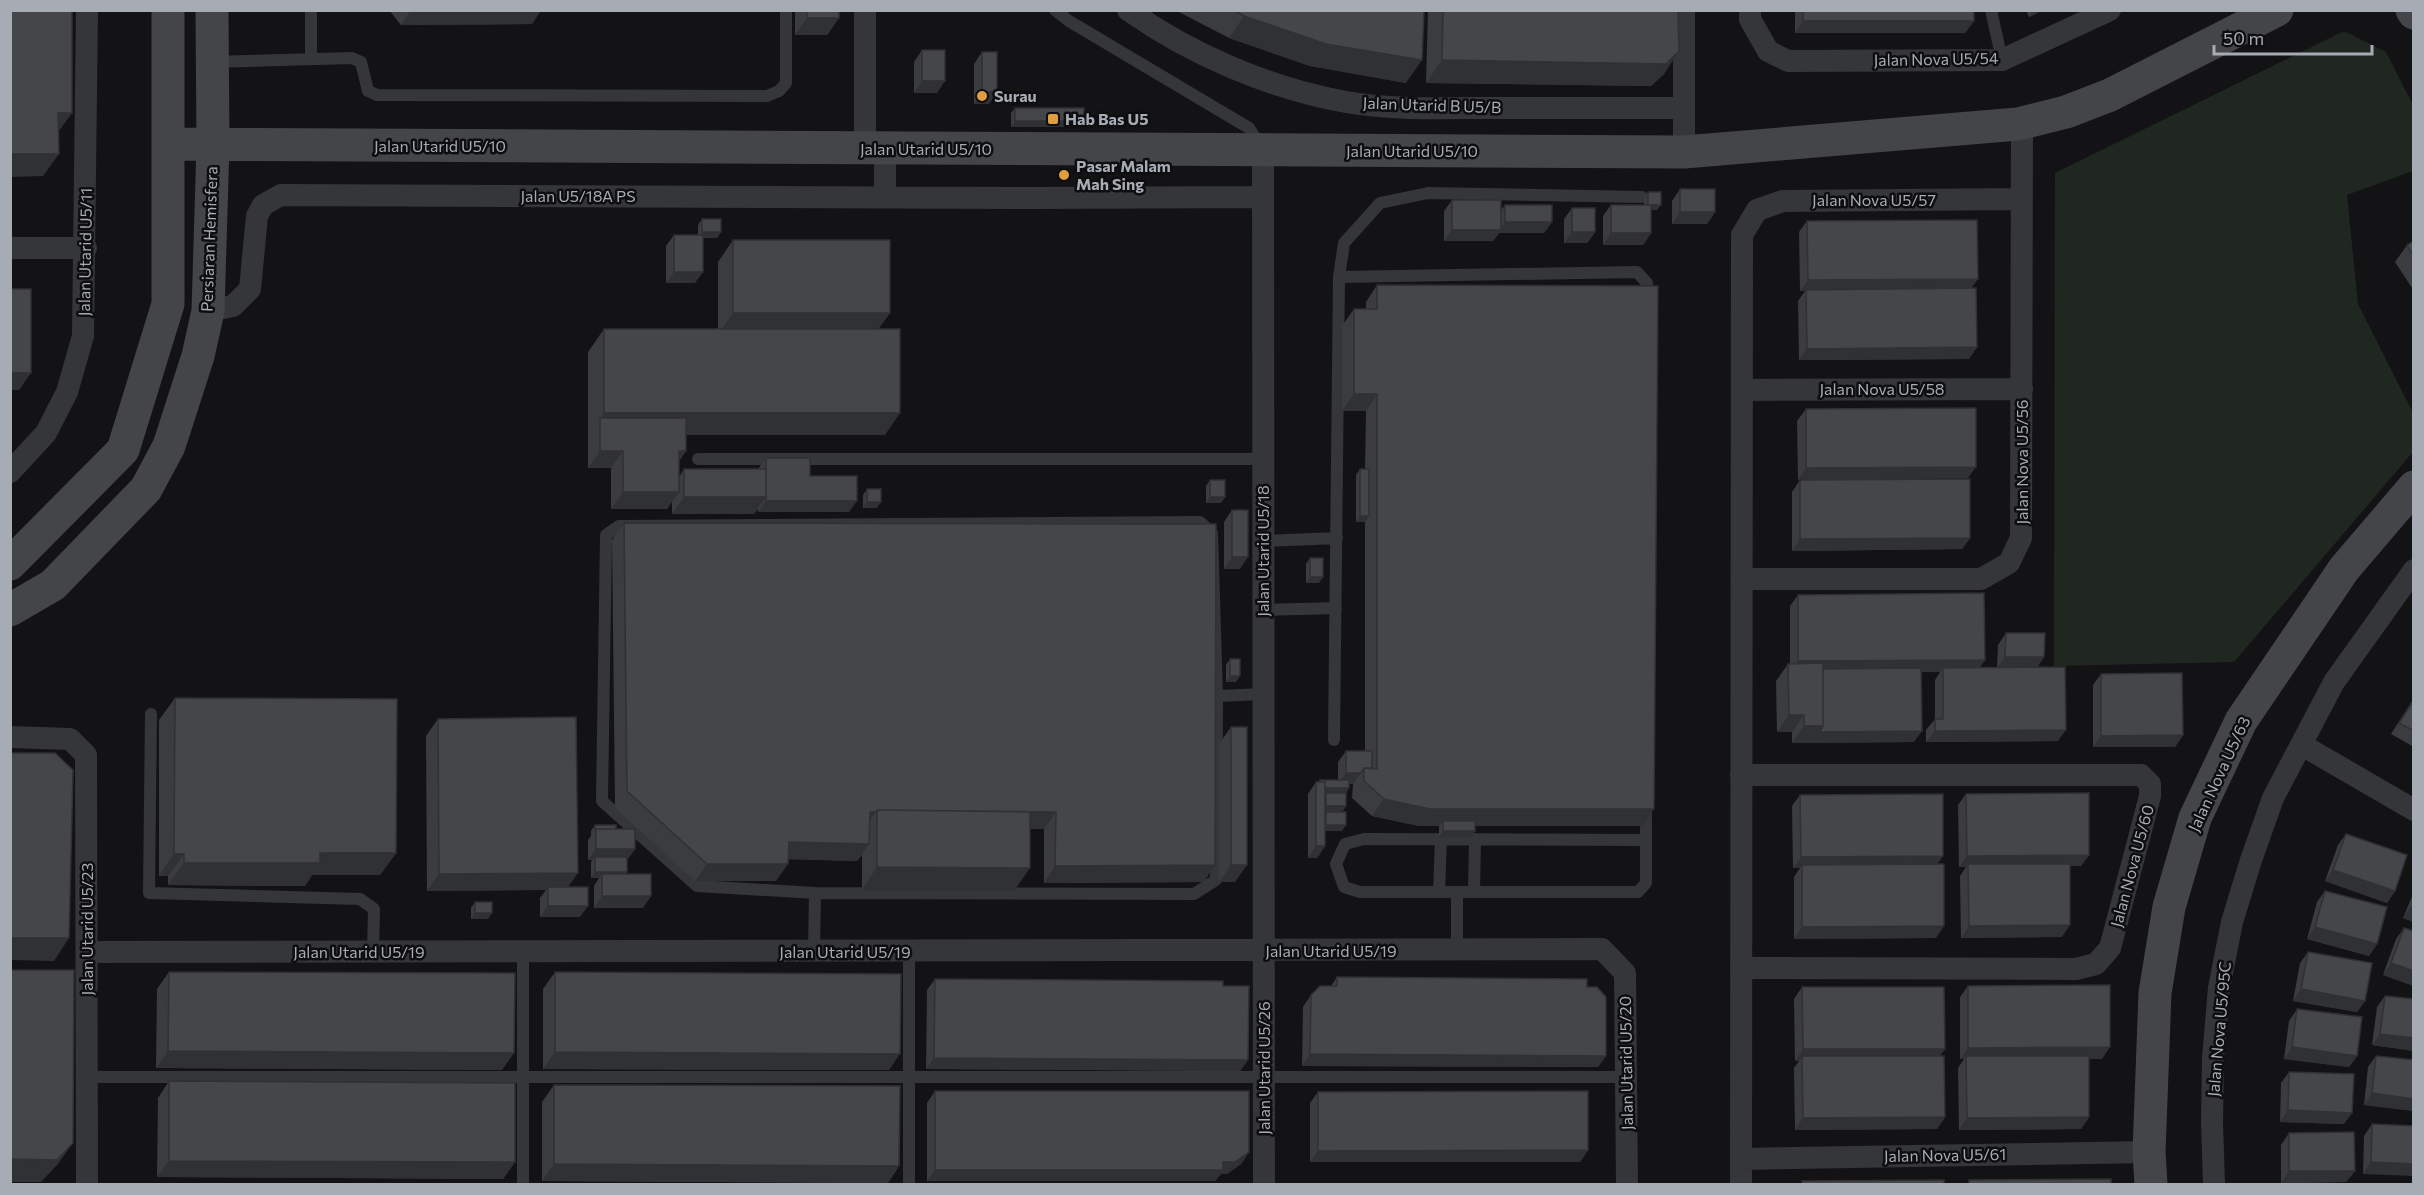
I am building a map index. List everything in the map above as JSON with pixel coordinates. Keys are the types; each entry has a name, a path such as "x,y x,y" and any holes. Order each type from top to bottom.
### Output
{"street":[{"name":"Jalan Utarid U5/11","path":"10,472 46,433 66,392 83,336 86,248 87,10"},
{"path":"10,564 123,450 168,304 168,10"},
{"name":"Persiaran Hemisfera","path":"10,610 53,585 146,489 170,446 198,356 208,311 213,145 212,10"},
{"path":"865,10 875,149 885,197"},
{"name":"Jalan Utarid B U5/B","path":"1128,10 1150,25 1221,63 1282,86 1347,102 1412,108 1684,108"},
{"path":"1684,10 1684,152"},
{"name":"Jalan Nova U5/54","path":"1750,10 1750,19 1768,51 1788,61 2002,60 2110,10"},
{"name":"Jalan Utarid U5/10","path":"168,144 1684,152 2022,123 2066,112 2110,95 2277,10"},
{"name":"Jalan Nova U5/56","path":"1742,579 1981,579 2009,563 2021,538 2022,123"},
{"name":"Jalan Utarid U5/18","path":"1263,150 1264,952"},
{"name":"Jalan U5/18A PS","path":"208,311 233,306 250,289 257,216 263,205 281,195 1263,197"},
{"name":"Jalan Nova U5/57","path":"1742,390 1742,236 1757,210 1783,201 2022,199"},
{"path":"10,248 86,248"},
{"name":"Jalan Nova U5/58","path":"1742,390 2022,389"},
{"path":"1741,1185 1742,390"},
{"name":"Jalan Nova U5/63","path":"2151,1185 2149,1152 2155,993 2169,907 2195,818 2241,721 2344,569 2414,487"},
{"name":"Jalan Nova U5/95C","path":"2214,1185 2213,1058 2219,988 2232,921 2273,798 2334,682 2414,570"},
{"name":"Jalan Utarid U5/23","path":"10,737 70,739 86,755 84,966 87,1185"},
{"path":"2302,745 2414,810"},
{"name":"Jalan Nova U5/60","path":"1741,775 2140,775 2150,784 2150,796 2110,948 2096,964 2076,969 1741,968"},
{"name":"Jalan Utarid U5/19","path":"84,966 373,952 1602,950"},
{"name":"Jalan Utarid U5/20","path":"1602,950 1625,973 1627,1185"},
{"name":"Jalan Utarid U5/26","path":"1264,952 1264,1185"},
{"name":"Jalan Nova U5/61","path":"1741,1159 2149,1152"}],"lane":[{"path":"311,10 311,59"},
{"path":"212,62 352,58 361,62 368,92 377,95 767,96 779,92 786,83 786,10"},
{"path":"1055,10 1069,21 1241,123 1263,150"},
{"path":"1991,10 2002,60"},
{"path":"1334,740 1339,278 1344,243 1380,203 1428,193 1642,197"},
{"path":"1339,278 1637,272 1647,283 1647,318"},
{"path":"698,459 1263,459"},
{"path":"1200,522 1212,533 1216,696 1216,880 1194,894 815,893 697,886 602,801 606,536 619,526 1200,522"},
{"path":"1263,541 1337,538"},
{"path":"1264,610 1336,608"},
{"path":"1216,696 1264,694"},
{"path":"150,714 149,893 360,899 374,909 373,952"},
{"path":"1646,792 1646,840 1646,883 1638,892 1360,892 1344,886 1336,864 1345,844 1365,839 1646,840"},
{"path":"1439,892 1441,839"},
{"path":"1474,892 1475,839"},
{"path":"1457,892 1457,951"},
{"path":"814,952 815,893"},
{"path":"523,952 523,1185"},
{"path":"909,952 909,1185"},
{"path":"87,1077 1626,1077"}],"shaded area":[{"path":"2344,31 2386,52 2413,105 2413,171 2347,195 2358,304 2413,413 2413,452 2234,662 2054,666 2055,173"}],"building":[{"path":"72,10 72,113 58,113 59,154 10,154 10,11"},
{"path":"807,10 839,10 839,18 807,18"},
{"path":"1234,10 1424,10 1422,60 1326,44 1244,16"},
{"path":"1443,10 1678,10 1679,51 1666,64 1442,60"},
{"path":"1803,10 1974,10 1974,21 1803,21"},
{"path":"922,50 945,50 945,81 922,81"},
{"path":"982,52 997,52 997,92 982,92"},
{"path":"1015,108 1084,108 1084,121 1015,121"},
{"path":"1680,189 1715,189 1715,212 1680,212"},
{"path":"1648,192 1661,192 1661,205 1648,205"},
{"path":"1452,200 1501,200 1501,230 1452,230"},
{"path":"1505,205 1552,205 1552,222 1505,222"},
{"path":"1611,205 1651,205 1651,233 1611,233"},
{"path":"1572,208 1595,208 1595,232 1572,232"},
{"path":"702,219 721,219 721,232 702,232"},
{"path":"1977,220 1978,279 1808,280 1807,221"},
{"path":"674,235 703,235 703,272 674,272"},
{"path":"733,240 890,240 890,313 733,313"},
{"path":"2414,241 2414,256 2407,245"},
{"path":"1377,285 1658,286 1654,809 1430,809 1384,799 1364,781 1364,768 1377,769 1377,394 1354,394 1354,309 1377,309"},
{"path":"1976,288 1977,347 1807,349 1806,290"},
{"path":"10,289 31,289 31,373 10,373"},
{"path":"604,329 900,329 900,413 604,413"},
{"path":"1976,408 1976,467 1806,468 1806,409"},
{"path":"600,418 686,418 686,451 679,451 679,492 623,492 623,451 600,451"},
{"path":"766,458 810,458 810,476 857,476 857,501 766,501"},
{"path":"684,469 766,469 766,497 684,497"},
{"path":"1360,469 1369,469 1369,516 1360,516"},
{"path":"1970,479 1970,538 1800,539 1800,480"},
{"path":"1210,480 1225,480 1225,497 1210,497"},
{"path":"867,489 881,489 881,502 867,502"},
{"path":"1232,510 1248,510 1248,557 1232,557"},
{"path":"624,523 1216,524 1215,865 1055,866 1056,812 877,810 870,812 869,844 789,842 788,864 707,864 627,791"},
{"path":"1310,558 1323,558 1323,577 1310,577"},
{"path":"1984,593 1985,660 1798,661 1798,595"},
{"path":"2006,633 2045,633 2044,657 2005,657"},
{"path":"1230,659 1240,659 1240,676 1230,676"},
{"path":"1823,663 1823,726 1804,726 1804,715 1789,715 1788,664"},
{"path":"2065,667 2066,730 1935,731 1935,719 1943,719 1943,668"},
{"path":"1921,668 1922,731 1820,732 1823,726 1823,669"},
{"path":"2182,673 2183,735 2101,736 2101,674"},
{"path":"175,698 397,699 396,853 320,853 320,863 184,863 184,854 174,854"},
{"path":"2414,700 2414,731 2399,723"},
{"path":"576,717 578,873 439,874 438,719"},
{"path":"1231,727 1247,727 1247,865 1231,865"},
{"path":"1346,751 1372,751 1372,768 1364,768 1361,773 1346,773"},
{"path":"10,753 55,753 73,770 69,938 10,938"},
{"path":"1320,780 1349,780 1349,788 1325,788 1325,782 1320,782"},
{"path":"1316,782 1325,782 1325,846 1316,846"},
{"path":"1326,793 1346,793 1346,806 1326,806"},
{"path":"2089,793 2089,855 1967,856 1966,794"},
{"path":"1943,794 1943,856 1801,857 1800,795"},
{"path":"877,810 1030,812 1030,868 877,867"},
{"path":"1326,812 1346,812 1346,825 1326,825"},
{"path":"1443,821 1475,821 1475,831 1443,831"},
{"path":"595,825 616,825 616,829 596,829 595,831"},
{"path":"596,829 635,829 635,849 596,849"},
{"path":"2346,834 2407,855 2395,891 2333,870"},
{"path":"595,857 627,857 627,872 595,872"},
{"path":"1944,864 1944,926 1802,927 1802,865"},
{"path":"1968,864 2070,864 2070,925 1969,926"},
{"path":"602,874 651,874 651,896 602,896"},
{"path":"548,887 588,887 588,906 548,906"},
{"path":"2325,891 2387,907 2377,944 2315,927"},
{"path":"475,902 492,902 492,913 475,913"},
{"path":"2404,928 2414,931 2414,971 2391,963"},
{"path":"2308,952 2372,963 2365,1001 2301,989"},
{"path":"10,970 74,970 73,1143 57,1160 10,1159"},
{"path":"169,972 515,973 514,1053 168,1051"},
{"path":"555,972 901,974 900,1054 555,1052"},
{"path":"1337,977 1587,979 1587,987 1597,987 1606,997 1606,1056 1310,1054 1311,995 1320,986 1337,986"},
{"path":"935,979 1223,981 1223,986 1249,986 1248,1060 934,1058"},
{"path":"2110,985 2110,1047 1968,1048 1968,986"},
{"path":"1802,987 1944,987 1945,1049 1803,1049"},
{"path":"2385,996 2414,999 2414,1038 2380,1034"},
{"path":"2297,1009 2362,1017 2357,1056 2292,1047"},
{"path":"1802,1056 1944,1056 1945,1117 1803,1118"},
{"path":"1966,1056 2089,1056 2089,1117 1967,1118"},
{"path":"2376,1056 2414,1060 2414,1099 2372,1093"},
{"path":"2289,1072 2354,1074 2352,1113 2288,1110"},
{"path":"169,1081 515,1083 515,1162 169,1161"},
{"path":"554,1085 900,1086 899,1166 554,1164"},
{"path":"935,1091 1249,1091 1249,1152 1235,1162 1223,1162 1223,1170 935,1170"},
{"path":"1588,1091 1588,1150 1318,1151 1318,1092"},
{"path":"2372,1124 2414,1126 2414,1164 2371,1162"},
{"path":"2354,1132 2355,1171 2289,1171 2289,1133"},
{"path":"2111,1179 2111,1185 1969,1185 1969,1180"},
{"path":"1944,1180 1944,1185 1802,1185 1802,1181"}],"place":[{"name":"Surau","path":"982,96"},
{"name":"Hab Bas U5","path":"1053,119"},
{"name":"Pasar Malam Mah Sing","path":"1064,175"}]}
